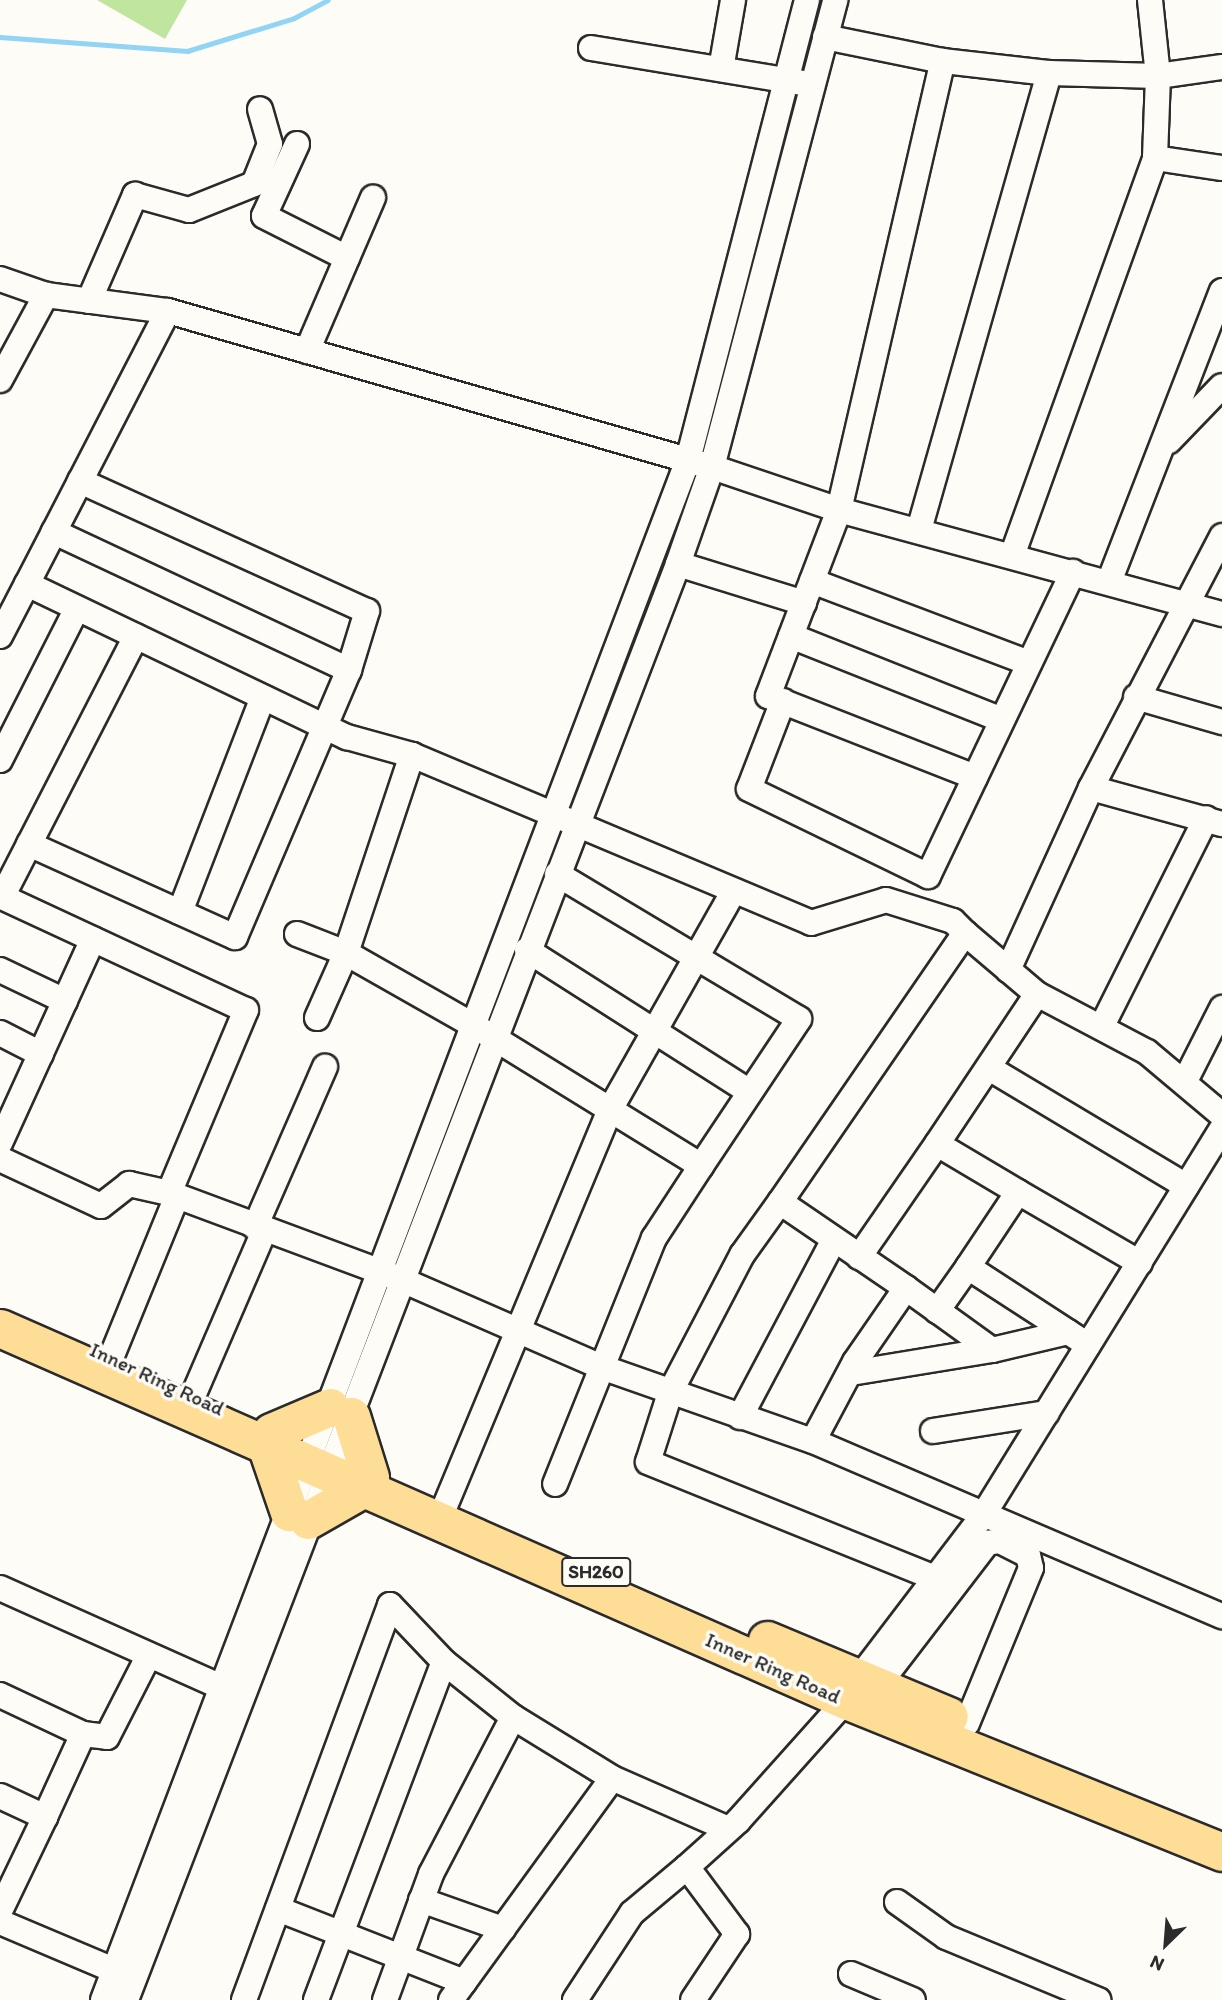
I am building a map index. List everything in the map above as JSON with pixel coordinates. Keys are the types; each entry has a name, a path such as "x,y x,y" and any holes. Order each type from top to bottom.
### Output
{"highway":[{"name":"Inner Ring Road","path":"0,1313 111,1358 193,1396 268,1438"},
{"name":"Inner Ring Road","path":"0,1328 268,1438 366,1483 862,1687 967,1723 1222,1834"},
{"path":"340,1412 366,1483 298,1516 268,1438 340,1412"},
{"name":"Inner Ring Road","path":"366,1483 445,1506 862,1687 1222,1852"}],"street":[{"path":"721,69 733,0"},
{"path":"103,2000 125,1983 298,1516 391,1276 472,1025 688,460 807,0"},
{"path":"391,1276 494,1038 678,564 712,467 835,0"},
{"path":"1012,556 1154,158 1158,76 1150,0"},
{"path":"825,37 943,61 1049,73 1158,76 1222,67"},
{"path":"591,48 787,79 812,86"},
{"path":"943,61 839,510 768,696 975,777"},
{"path":"919,530 1049,73"},
{"path":"89,301 135,195 189,210 254,184 270,144 260,109"},
{"path":"297,144 264,216 347,258"},
{"path":"1154,158 1222,168"},
{"path":"306,351 373,198"},
{"path":"0,279 46,295 167,311 712,467 839,510 1222,614"},
{"path":"1109,582 1222,290"},
{"path":"0,380 46,295"},
{"path":"0,636 167,311"},
{"path":"1160,450 1222,386"},
{"path":"29,844 236,937 323,726 349,670 368,611 80,481"},
{"path":"54,532 349,670"},
{"path":"1008,970 1091,788 1183,603 1222,536"},
{"path":"678,564 808,592 1029,663"},
{"path":"783,701 749,789 928,876 1073,572"},
{"path":"27,584 323,726 412,755 811,923 886,901 922,907 965,933 1037,994 1103,1024 1185,1082 1222,1115"},
{"path":"0,760 77,608"},
{"path":"111,1358 246,1010 1,897 136,636"},
{"path":"791,636 1002,720"},
{"path":"180,912 263,697"},
{"path":"1136,697 1222,722"},
{"path":"317,1018 346,953 412,755"},
{"path":"1091,788 1214,821 1103,1024"},
{"path":"555,1484 604,1368 654,1238 799,1019 557,874"},
{"path":"445,1506 513,1331 611,1108 656,1034 733,892"},
{"path":"935,1578 648,1462 670,1393 742,1255 965,933"},
{"path":"297,934 346,953 472,1025 611,1108 701,1166"},
{"path":"0,1143 8,1103 41,1054 93,939"},
{"path":"527,950 750,1092"},
{"path":"0,970 65,1001"},
{"path":"859,1256 1037,994"},
{"path":"1185,1082 1222,1008"},
{"path":"0,1033 41,1054"},
{"path":"193,1396 326,1067"},
{"path":"989,1068 1186,1186"},
{"path":"862,1687 935,1578 982,1517 1047,1413 1078,1338 1140,1262 1222,1129"},
{"path":"937,1144 1140,1262"},
{"path":"0,1159 101,1206 129,1184 173,1194 260,1229 391,1276 513,1331 604,1368 740,1418 813,1441 982,1517 1222,1616"},
{"path":"937,1311 1018,1192"},
{"path":"780,1202 832,1243 859,1256 992,1350"},
{"path":"740,1418 832,1243"},
{"path":"968,1267 1078,1338"},
{"path":"813,1441 851,1373 906,1288"},
{"path":"851,1373 1078,1338"},
{"path":"933,1431 1047,1413"},
{"path":"125,1983 219,1686 298,1516"},
{"path":"575,2000 632,1913 728,1829 862,1687 987,1544 1000,1541 1028,1555 1031,1568 967,1723"},
{"path":"0,1588 147,1659 219,1686"},
{"path":"244,2000 390,1605 444,1662 513,1717 612,1778 728,1829"},
{"path":"0,1695 83,1734 107,1737 147,1659"},
{"path":"316,2000 444,1662"},
{"path":"385,2000 421,1900 513,1717"},
{"path":"0,1911 83,1734"},
{"path":"278,1909 401,1958 457,1991 612,1778"},
{"path":"0,1796 45,1817"},
{"path":"687,1867 737,1934 693,2000"},
{"path":"421,1900 503,1929"},
{"path":"897,1902 946,1937 1098,2000"},
{"path":"0,1922 125,1983"},
{"path":"851,1974 913,2000"}],"green space":[{"path":"97,0 187,0 165,39"}],"waterway":[{"path":"0,37 187,51 294,18 328,0"}]}
